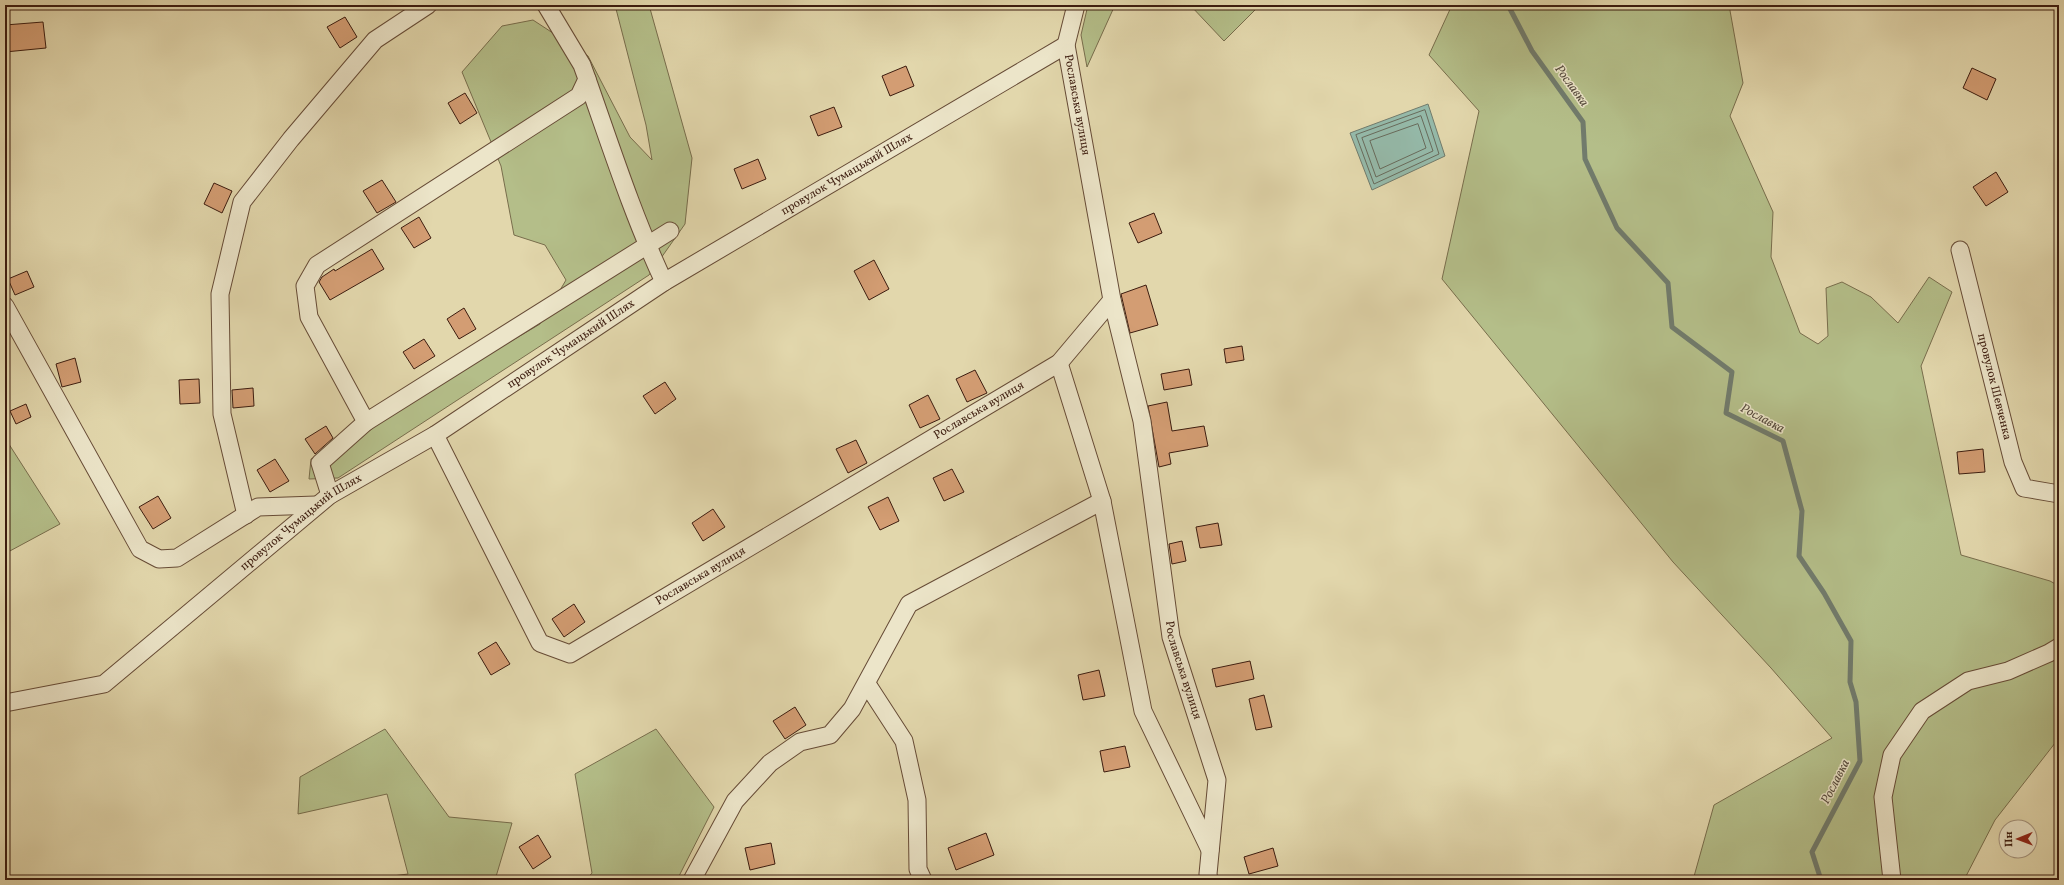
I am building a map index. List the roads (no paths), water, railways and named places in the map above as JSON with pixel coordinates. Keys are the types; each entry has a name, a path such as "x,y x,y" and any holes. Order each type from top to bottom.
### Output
{"street":[{"path":"246,514 222,414 220,294 242,202 291,139 375,40 428,5"},
{"path":"546,5 582,64 647,246 664,282"},
{"name":"Рославська вулиця","path":"1076,5 1066,44 1112,300 1142,421 1172,637 1217,780 1210,851 1209,880"},
{"name":"провулок Чумацький Шлях","path":"5,703 104,684 316,505 330,495 435,435 664,282 1066,44"},
{"path":"366,422 309,317 305,286 317,265 579,96 587,78"},
{"path":"330,495 320,463 366,422 670,231"},
{"name":"провулок Шевченка","path":"1960,250 2013,462 2024,488 2059,494"},
{"name":"Рославська вулиця","path":"435,435 540,643 570,654 1058,363 1112,300"},
{"path":"5,306 140,549 159,559 177,558 258,507 316,505"},
{"name":"Рославська вулиця","path":"1058,363 1102,501 1143,712 1210,851"},
{"path":"692,880 735,800 770,763 800,742 830,735 852,709 867,684 909,604 1102,501"},
{"path":"1892,880 1883,797 1892,755 1922,711 1968,681 2008,671 2050,653 2059,646"},
{"path":"867,684 904,741 917,800 918,869 923,880"}],"water":[{"path":"1428,104 1445,156 1372,190 1350,133"}],"waterway":[{"name":"Рославка","path":"1508,5 1532,51 1583,122 1585,159 1617,228 1668,283 1672,327 1732,372 1726,413 1783,441 1802,511 1799,556 1824,593 1851,641 1850,682 1856,702 1860,761 1812,852 1821,880"}]}
